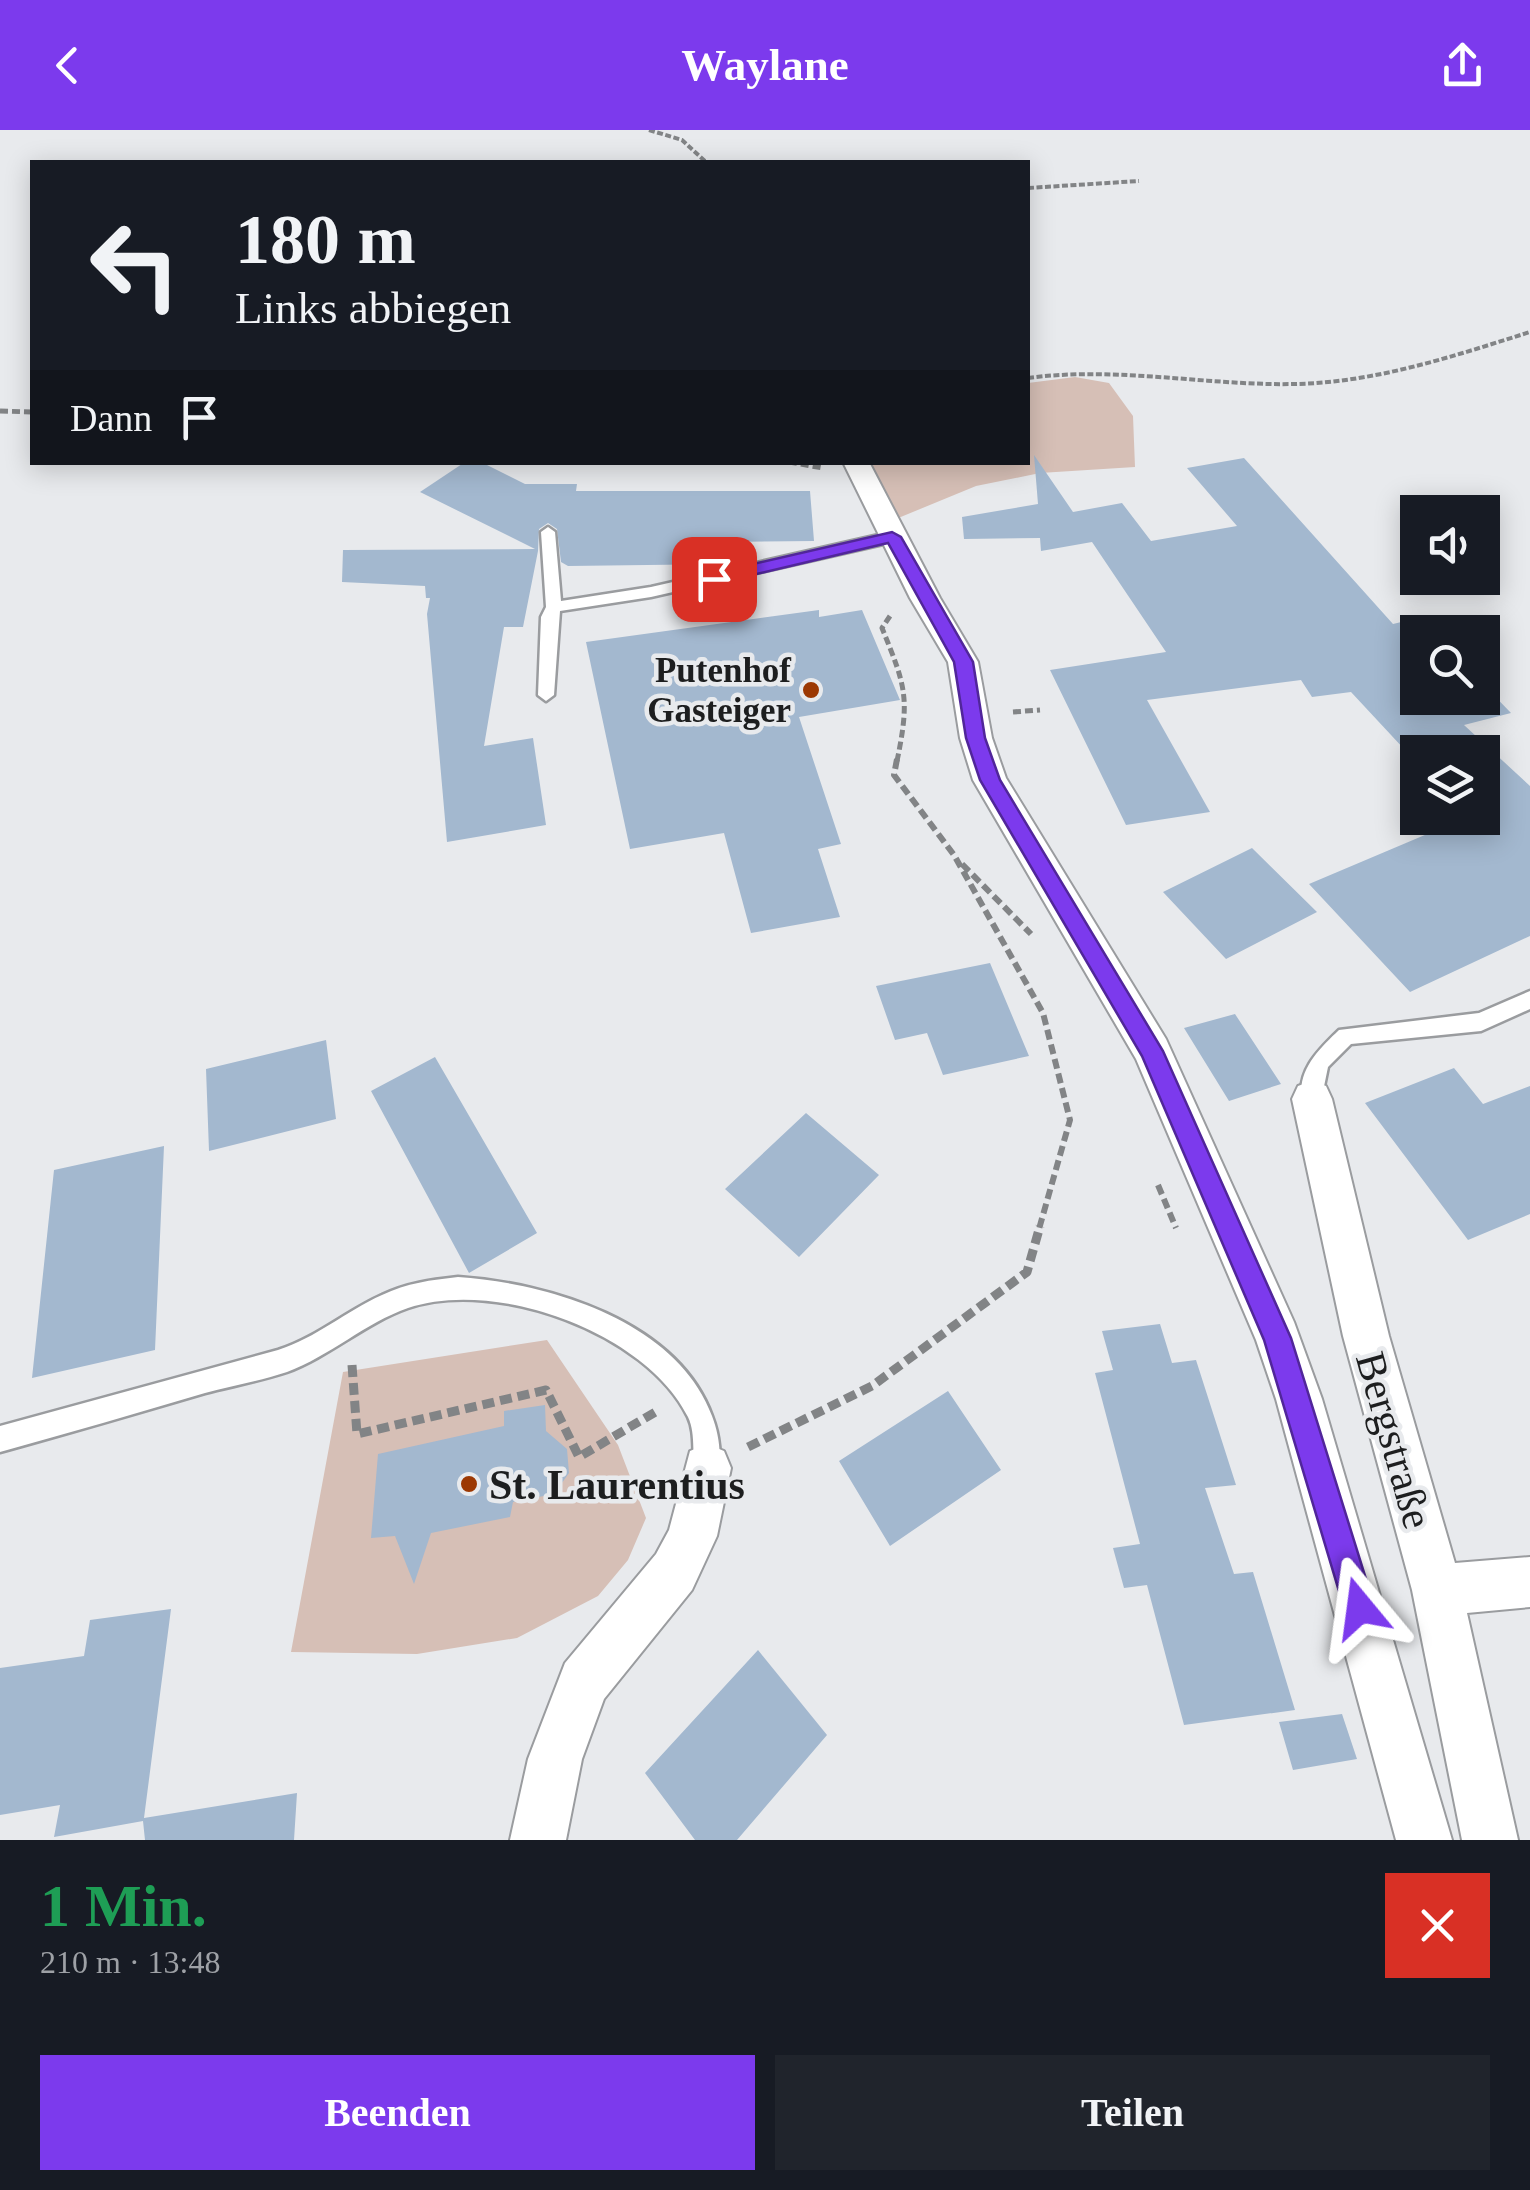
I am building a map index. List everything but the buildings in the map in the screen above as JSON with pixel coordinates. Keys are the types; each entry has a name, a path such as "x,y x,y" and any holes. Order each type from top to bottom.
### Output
{"street":[{"path":"857,465 892,537 964,662 976,738 990,780 1152,1051 1278,1338 1299,1399 1424,1840"},
{"name":"Bergstraße","path":"1312,1100 1366,1336 1437,1590 1490,1840"},
{"path":"538,1840 555,1759 584,1682 674,1572 692,1536 707,1468"},
{"path":"1437,1590 1530,1582"}],"lane":[{"path":"546,694 548,617 554,607 548,532"},
{"path":"554,607 650,592 892,537"},
{"path":"1312,1100 1318,1063 1346,1036 1481,1022 1530,1000"},
{"path":"0,1440 301,1354 398,1300 424,1292 470,1288 517,1294 568,1308 620,1335 666,1368 697,1409 706,1441 707,1468"}],"path":[{"path":"649,130 682,140 704,160"},
{"path":"682,130 682,140"},
{"path":"1030,188 1139,181"},
{"path":"1030,378 1152,372 1298,384 1350,379 1432,362 1530,332"},
{"path":"0,411 30,412"},
{"path":"707,1468 872,1386 1027,1272 1070,1120 1043,1014 994,919 954,856 894,775 908,708 882,628 894,611 925,598"},
{"path":"954,856 1032,936"},
{"path":"1152,1172 1182,1242"},
{"path":"352,1370 357,1434 546,1390 579,1457 674,1402"}],"shaded area":[{"path":"1075,377 1109,383 1133,416 1135,467 1040,473 976,486 891,521 865,465 1030,465 1030,383"},
{"path":"547,1340 618,1445 646,1518 628,1560 598,1596 517,1638 417,1654 291,1652 343,1372"}],"place":[{"name":"Putenhof Gasteiger","path":"811,690"},
{"name":"St. Laurentius","path":"469,1484"}],"route":[{"path":"714,579 892,537 964,662 976,738 990,780 1152,1051 1278,1338 1360,1608"}]}
